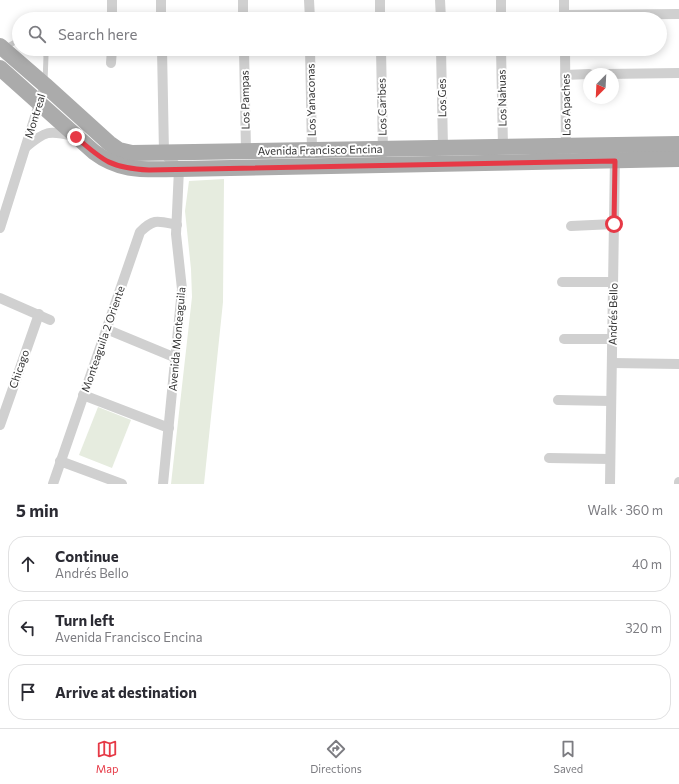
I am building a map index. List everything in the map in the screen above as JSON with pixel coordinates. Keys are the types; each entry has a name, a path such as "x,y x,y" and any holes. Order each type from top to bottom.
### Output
{"main road":[{"name":"Avenida Francisco Encina","path":"2,47 12,56"},
{"name":"Avenida Francisco Encina","path":"12,56 114,147 132,153 679,144"},
{"name":"Avenida Francisco Encina","path":"0,68 101,158 118,166 128,168 179,169 679,159"}],"street":[{"path":"112,0 112,12"},
{"path":"161,0 161,12"},
{"path":"243,0 243,12"},
{"path":"309,0 310,12"},
{"path":"380,0 380,12"},
{"path":"440,0 441,12"},
{"path":"501,0 501,12"},
{"path":"564,0 564,12"},
{"path":"667,14 679,14"},
{"path":"111,63 112,56"},
{"path":"162,56 164,153 179,169"},
{"name":"Los Pampas","path":"244,56 246,151"},
{"name":"Los Yanaconas","path":"310,56 312,150"},
{"name":"Los Caribes","path":"381,56 382,165"},
{"name":"Los Ges","path":"442,56 443,148"},
{"name":"Los Nahuas","path":"502,56 503,147"},
{"name":"Los Apaches","path":"565,56 566,162"},
{"path":"619,74 679,73"},
{"path":"565,75 583,74"},
{"name":"Montreal","path":"0,228 45,84"},
{"name":"Montreal","path":"26,147 38,137 48,132 56,132 76,137"},
{"name":"Andrés Bello","path":"610,484 615,145"},
{"name":"Avenida Monteaguila","path":"163,484 182,289 176,234 179,169"},
{"name":"Monteaguila 2 Oriente","path":"53,484 140,232 148,224 156,221 177,225"},
{"path":"571,226 614,224"},
{"path":"562,282 613,282"},
{"path":"0,298 50,320"},
{"name":"Chicago","path":"0,425 39,314"},
{"path":"106,330 176,358"},
{"path":"564,339 612,339"},
{"path":"612,363 679,364"},
{"path":"83,395 169,428"},
{"path":"558,400 611,400"},
{"path":"549,458 610,459"},
{"path":"60,461 122,484"}],"lane":[{"path":"2,47 12,43"},
{"path":"45,84 46,56"}],"shaded area":[{"path":"224,179 223,302 204,484 171,484 192,297 191,269 185,211 189,181"},
{"path":"98,407 131,420 112,468 79,455"}],"route":[{"path":"76,137 101,158 109,162 128,168 149,170 615,161 614,224"}]}
